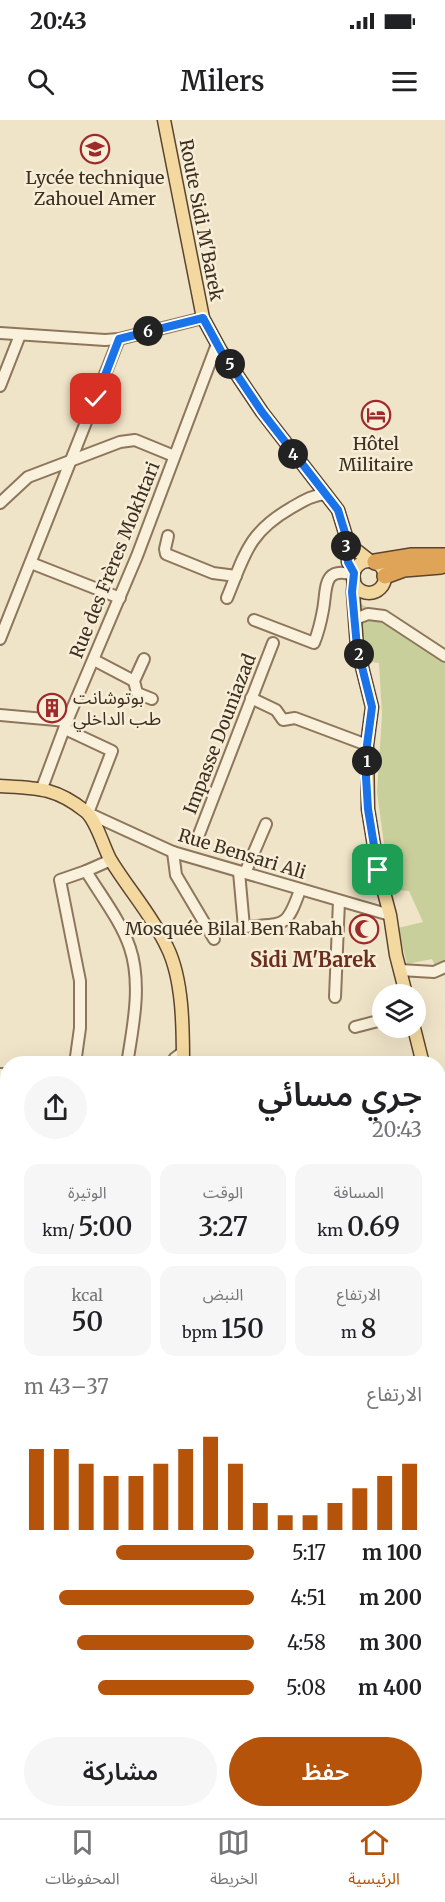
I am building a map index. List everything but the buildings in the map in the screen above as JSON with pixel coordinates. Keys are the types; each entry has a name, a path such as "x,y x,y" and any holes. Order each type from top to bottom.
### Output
{"highway":[{"path":"373,562 412,556 445,556"},
{"path":"385,576 414,567 445,566"}],"main road":[{"name":"Route Sidi M'Barek","path":"164,120 203,318 217,344 284,442 338,510 346,536 348,562 354,576 354,614 360,661 372,707 367,745 368,809 378,870 390,915 404,984"},
{"name":"Route Sidi M'Barek","path":"346,536 356,550 373,562"},
{"path":"373,562 382,567 385,576 383,585 371,592 361,591 354,576 362,563 373,562"},
{"path":"354,614 371,592"},
{"path":"0,786 48,790 88,813 111,860 168,947 175,967 183,1056"},
{"path":"416,1038 421,1056"}],"street":[{"path":"0,333 119,339 203,318"},
{"path":"0,386 20,335"},
{"path":"0,639 119,339"},
{"name":"Rue des Frères Mokhtari","path":"48,790 66,725 120,598 217,344"},
{"path":"0,503 28,477 128,440 135,440 174,456"},
{"path":"227,598 252,540 265,525 315,495 326,494"},
{"path":"168,536 166,554 213,573 236,576"},
{"path":"31,562 120,598"},
{"path":"254,620 313,644 323,611 326,582 330,577 339,573 354,576"},
{"path":"354,614 384,616 445,656"},
{"name":"Impasse Douniazad","path":"198,837 273,643"},
{"path":"144,659 135,681 136,693 152,699"},
{"path":"94,660 135,681"},
{"path":"252,698 276,710 283,720 295,718 367,745"},
{"path":"0,715 66,725 112,751 88,813"},
{"name":"Rue Bensari Ali","path":"88,813 173,852 390,915"},
{"path":"266,824 242,873 244,927 280,923 287,920 292,914 300,890"},
{"path":"173,852 176,875 214,939"},
{"path":"76,1056 81,1028 80,981 60,880 86,872 111,860"},
{"path":"86,872 121,927 130,949 135,990 128,1056"},
{"path":"335,997 339,902"},
{"path":"400,969 434,972 445,967"},
{"path":"355,1027 372,1023"}],"green space":[{"path":"361,604 382,615 445,659 445,962 435,967 432,959 407,964 398,928 423,922 409,891 394,890 384,844 377,792 382,715 379,663 370,662 360,635"}],"place":[{"name":"Lycée technique Zahouel Amer","path":"95,149"},
{"name":"Hôtel Militaire","path":"376,415"},
{"name":"بوتوشانت طب الداخلي","path":"52,708"},
{"name":"Mosquée Bilal Ben Rabah","path":"364,929"}],"district":[{"name":"Sidi M'Barek","path":"313,960"}],"route":[{"path":"96,399 119,339 203,318 221,351 262,412 338,510 346,536 348,562 354,573 352,592 357,647 371,700 372,721 367,745 366,777 368,809 378,870"}]}
